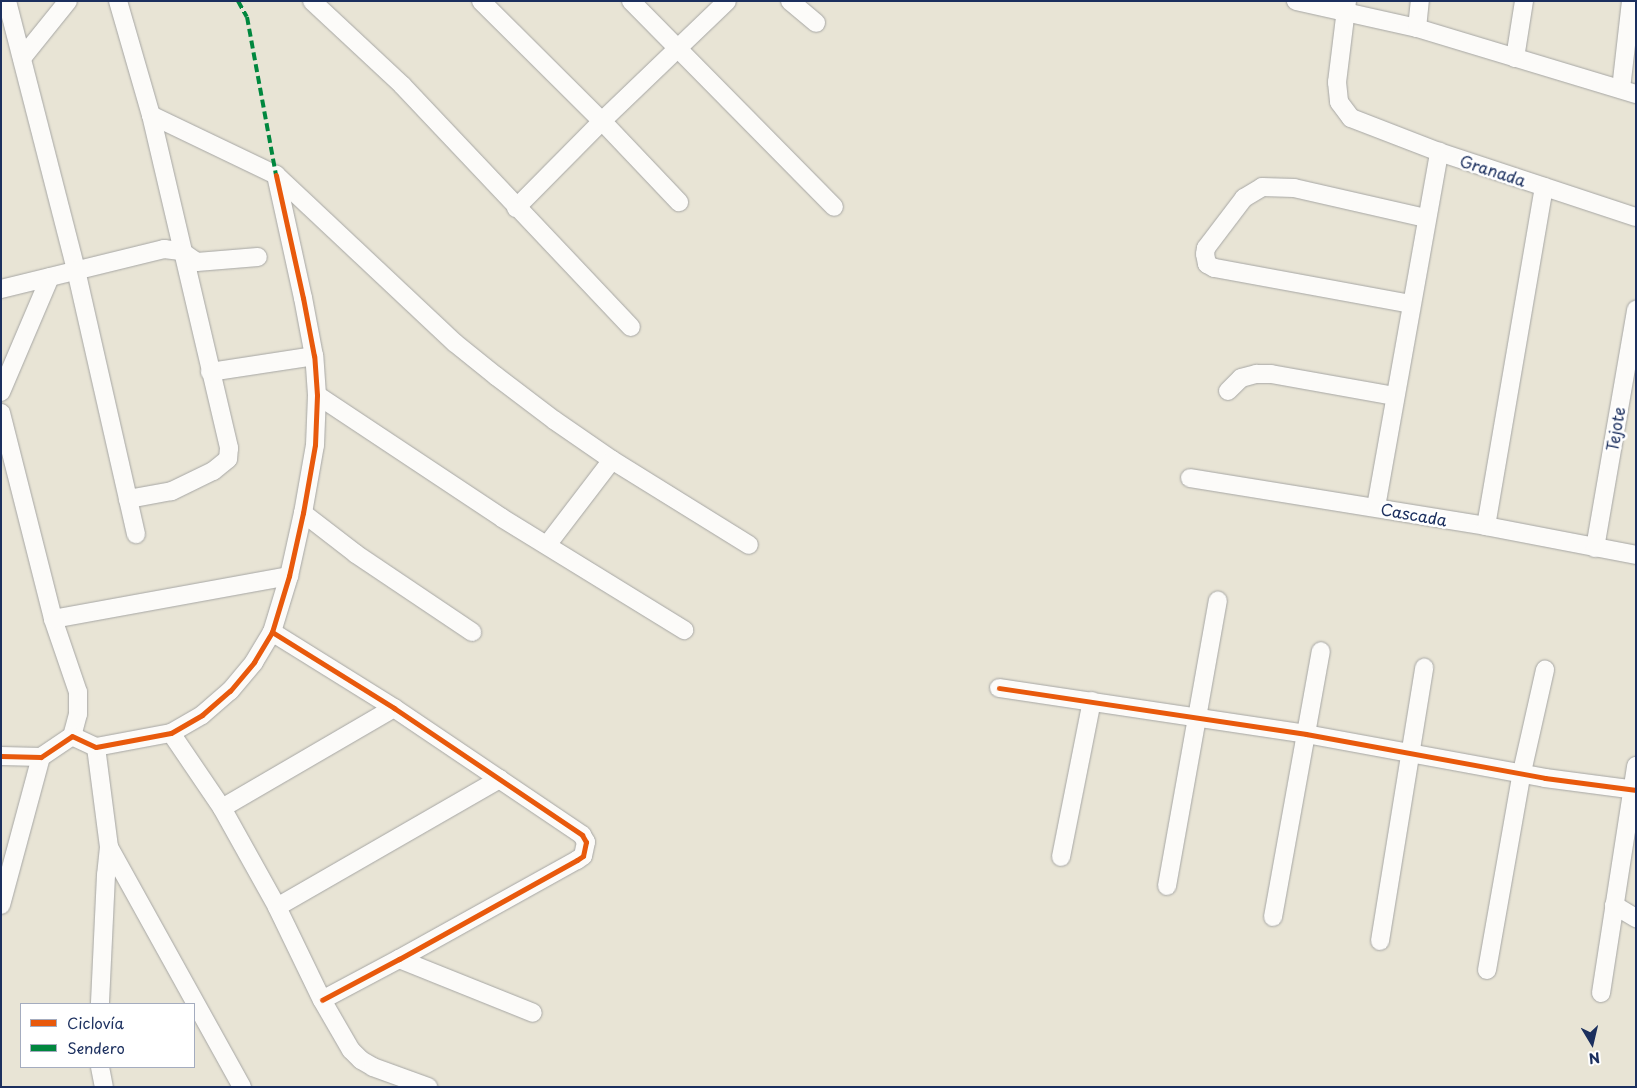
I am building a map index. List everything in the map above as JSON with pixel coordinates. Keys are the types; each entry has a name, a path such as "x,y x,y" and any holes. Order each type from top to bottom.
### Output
{"street":[{"path":"8,1 76,270 136,534"},
{"path":"22,58 68,1"},
{"path":"118,1 151,115 181,251 230,448 228,459 221,466 172,491 128,500"},
{"path":"312,1 402,85 630,327"},
{"path":"482,1 602,121 679,202"},
{"path":"631,1 834,207"},
{"path":"516,208 602,121 727,1"},
{"path":"790,1 816,23"},
{"path":"1296,1 1346,7 1628,91 1631,1"},
{"path":"1417,28 1420,1"},
{"path":"1515,58 1524,1"},
{"name":"Granada","path":"1346,7 1338,92 1342,108 1351,118 1438,152 1636,217"},
{"path":"151,115 276,175 455,343 554,420 612,460 748,545"},
{"path":"1376,507 1438,152"},
{"path":"72,736 96,746 171,733 202,715 230,691 254,662 272,632 289,576 303,513 315,445 317,395 314,356 304,298 276,175"},
{"path":"1411,304 1214,268 1206,264 1206,248 1244,198 1262,187 1294,188 1426,218"},
{"path":"1486,526 1544,187"},
{"path":"1,289 164,249 181,251 197,262 258,257"},
{"path":"1,392 50,277"},
{"name":"Tejote","path":"1595,548 1636,310"},
{"path":"210,372 314,356"},
{"path":"1228,392 1241,378 1256,374 1271,374 1395,396"},
{"path":"317,395 403,454 684,630"},
{"path":"1,413 53,619 78,692 78,714 72,736 41,757 1,756"},
{"path":"547,545 612,460"},
{"name":"Cascada","path":"1190,478 1376,507 1636,555"},
{"path":"303,513 356,554 472,632"},
{"path":"53,619 289,576"},
{"path":"1167,886 1218,601"},
{"path":"272,632 394,708 582,835 586,842 583,856 399,960 322,1000"},
{"path":"1273,917 1321,651"},
{"path":"1380,941 1424,668"},
{"path":"1487,970 1522,772 1545,670"},
{"path":"1000,688 1306,734 1522,772 1545,778 1633,790"},
{"path":"1061,858 1092,701"},
{"path":"222,808 394,708"},
{"path":"171,733 222,808 277,907 322,1000 352,1050 361,1060 373,1067 428,1087"},
{"path":"96,746 109,847 100,1003"},
{"path":"1,905 41,757"},
{"path":"1601,993 1636,766"},
{"path":"277,907 500,779"},
{"path":"109,847 242,1087"},
{"path":"1614,905 1636,918"},
{"path":"399,960 533,1013"},
{"path":"100,1068 104,1087"}],"marked path":[{"path":"238,1 247,17 276,175"}],"cycle path":[{"path":"1,756 41,757 72,736 96,747 171,733 202,715 230,691 254,662 272,632 289,576 303,513 315,445 317,395 314,356 276,175"},
{"path":"272,632 394,708 582,835 586,842 583,856 577,860 322,1000"},
{"path":"999,688 1306,734 1545,778 1636,790"}]}
